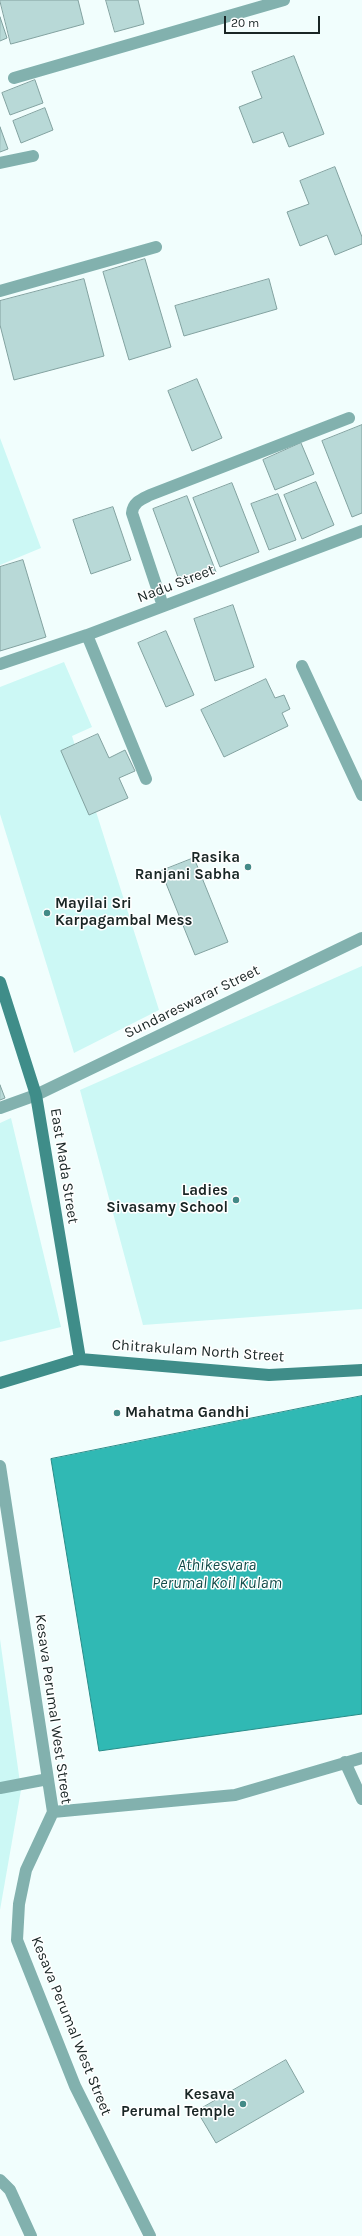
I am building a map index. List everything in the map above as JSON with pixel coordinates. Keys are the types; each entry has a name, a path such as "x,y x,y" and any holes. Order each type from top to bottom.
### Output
{"street":[{"path":"14,78 284,0"},
{"path":"0,163 32,156"},
{"path":"0,291 156,248"},
{"path":"163,606 132,513 133,507 140,500 150,495 348,418"},
{"name":"Nadu Street","path":"0,664 87,635 362,531"},
{"path":"87,635 146,779"},
{"path":"302,666 362,795"},
{"name":"Sundareswarar Street","path":"0,1108 36,1095 362,938"},
{"name":"East Mada Street","path":"0,982 36,1095 80,1359"},
{"path":"0,1382 80,1359"},
{"name":"Chitrakulam North Street","path":"80,1359 269,1375 362,1370"},
{"name":"Kesava Perumal West Street","path":"0,1466 53,1812 26,1870 19,1904 17,1940 75,2086 150,2236"},
{"path":"53,1812 235,1795 362,1758"},
{"path":"345,1762 362,1799"},
{"path":"0,1788 48,1779"},
{"path":"0,2180 10,2190 31,2236"}],"shaded area":[{"path":"0,438 41,548 0,565"},
{"path":"64,662 92,727 72,736 159,1010 74,1053 0,814 0,687"},
{"name":"Ladies Sivasamy School","path":"362,966 362,1309 143,1325 80,1090"},
{"path":"11,1118 61,1327 0,1342 0,1123"},
{"path":"0,1639 21,1790 0,1910"}],"water":[{"name":"Athikesvara Perumal Koil Kulam","path":"362,1396 362,1714 99,1751 51,1459"}],"building":[{"path":"0,0 78,0 84,24 11,44"},
{"path":"106,0 138,0 144,24 115,32"},
{"path":"0,17 7,38 0,41"},
{"path":"294,56 324,134 289,147 283,132 253,143 239,107 262,98 252,72"},
{"path":"35,80 43,103 10,115 2,93"},
{"path":"45,108 53,130 21,143 13,121"},
{"path":"0,127 8,149 0,152"},
{"path":"335,167 362,237 362,244 335,255 327,235 300,246 287,212 309,204 300,181"},
{"path":"145,259 171,347 129,360 103,272"},
{"path":"84,279 104,356 14,380 0,325 0,301"},
{"path":"269,279 277,309 184,336 175,306"},
{"path":"197,379 222,438 192,451 168,391"},
{"path":"362,425 362,513 352,517 322,441"},
{"path":"301,443 314,474 275,490 263,460"},
{"path":"316,482 334,525 302,539 284,495"},
{"path":"232,483 259,552 220,567 193,498"},
{"path":"278,494 296,540 269,550 251,504"},
{"path":"187,496 216,572 181,585 153,509"},
{"path":"113,507 131,560 91,574 73,520"},
{"path":"23,560 46,637 0,651 0,567"},
{"path":"233,605 254,667 215,681 194,619"},
{"path":"166,631 194,695 166,707 138,643"},
{"path":"266,679 275,698 284,695 290,709 282,713 288,726 224,757 201,710"},
{"path":"98,734 109,758 125,750 135,771 119,778 128,798 89,815 61,751"},
{"path":"194,858 228,942 195,955 161,871"},
{"path":"0,1085 5,1098 0,1100"},
{"path":"286,2060 304,2092 216,2143 197,2111"}],"place":[{"name":"Rasika Ranjani Sabha","path":"248,867"},
{"name":"Mayilai Sri Karpagambal Mess","path":"47,913"},
{"name":"Ladies Sivasamy School","path":"236,1200"},
{"name":"Mahatma Gandhi","path":"117,1413"},
{"name":"Kesava Perumal Temple","path":"243,2104"}]}
